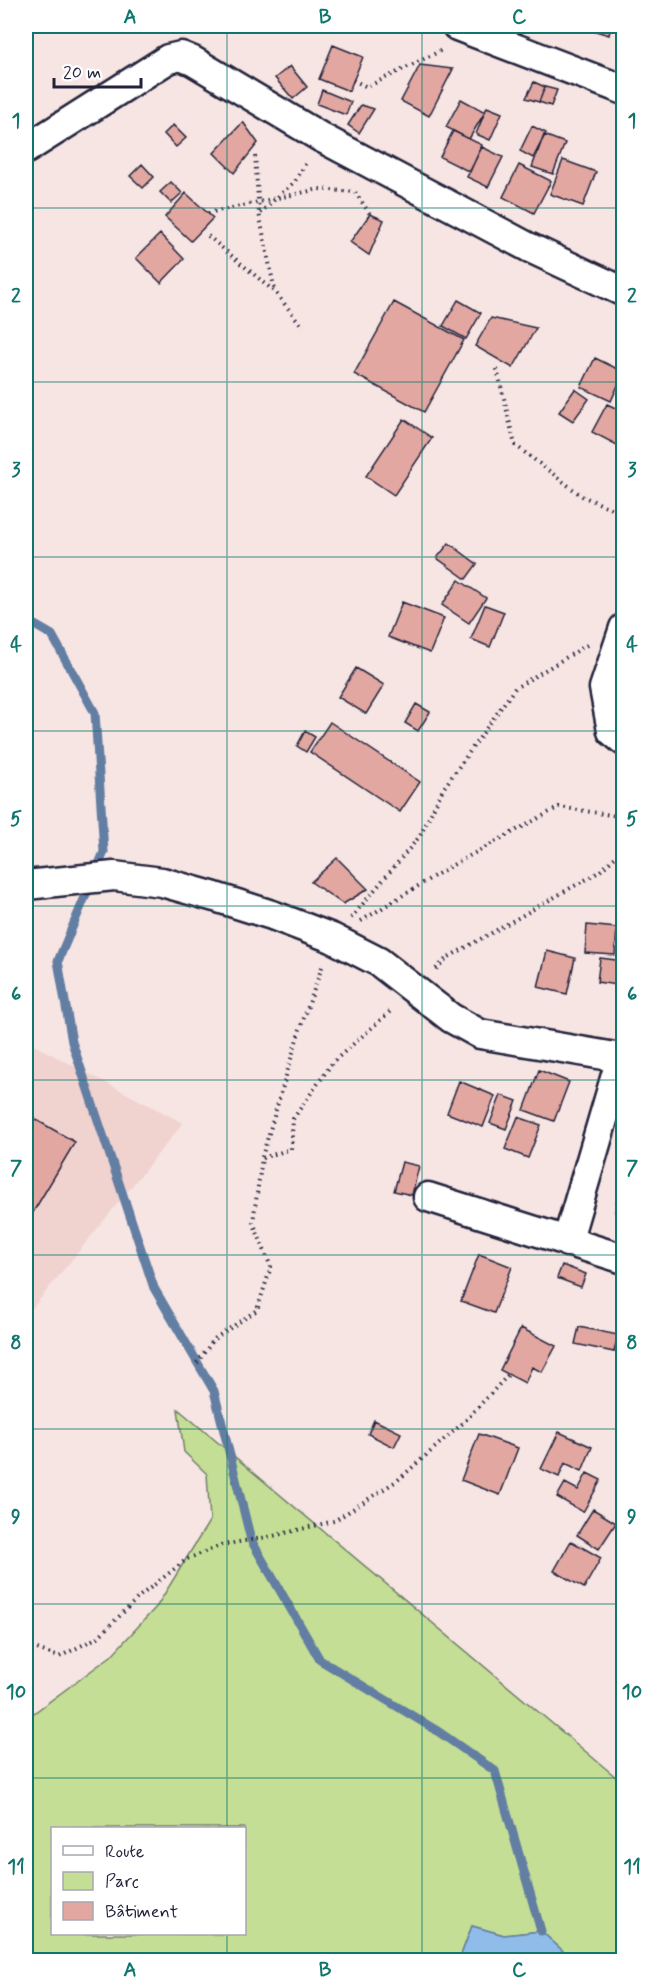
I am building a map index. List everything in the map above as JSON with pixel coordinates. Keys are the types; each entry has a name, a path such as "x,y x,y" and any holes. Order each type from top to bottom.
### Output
{"street":[{"path":"466,29 624,90"},
{"path":"26,149 168,59 181,56 322,138 528,247 624,292"},
{"path":"624,628 604,688 612,730 624,741"},
{"path":"26,885 114,876 162,882 215,897 272,915 332,938 379,962 451,1018 480,1034 622,1058 567,1242"},
{"path":"428,1197 624,1259"}],"path":[{"path":"353,81 367,87 466,29"},
{"path":"259,213 295,181 322,138"},
{"path":"255,156 259,213 275,292"},
{"path":"208,213 318,189 355,192 370,214"},
{"path":"208,237 275,292 303,327"},
{"path":"497,369 515,445 582,496 624,514"},
{"path":"198,1363 214,1340 257,1310 271,1267 253,1222 261,1158 299,1032 332,938 420,836 442,789 515,688 594,641"},
{"path":"332,938 449,867 559,807 624,817"},
{"path":"261,1158 291,1149 293,1119 333,1062 447,958 599,872 624,849"},
{"path":"26,1645 59,1657 98,1637 140,1596 187,1560 222,1545 273,1536 334,1521 398,1480 463,1423 509,1374"}],"shaded area":[{"path":"26,1041 183,1123 26,1316"}],"green space":[{"path":"178,1409 623,1783 623,1960 567,1960 563,1951 541,1931 504,1935 472,1926 459,1960 26,1960 26,1764 29,1754 26,1719 111,1656 157,1606 210,1520 207,1474 184,1452"}],"water":[{"path":"472,1926 504,1935 541,1931 563,1951 567,1960 459,1960"}],"building":[{"path":"590,26 611,26 609,35 589,29"},
{"path":"333,45 363,57 349,91 319,79"},
{"path":"420,65 453,69 429,116 401,101"},
{"path":"290,66 307,87 293,99 275,78"},
{"path":"534,82 545,87 539,102 526,98"},
{"path":"545,87 557,90 551,106 539,102"},
{"path":"322,90 351,102 346,115 317,104"},
{"path":"461,99 485,112 469,139 446,127"},
{"path":"361,105 374,109 359,133 348,125"},
{"path":"487,107 502,113 490,140 476,134"},
{"path":"243,122 258,143 234,173 214,153"},
{"path":"173,125 186,138 176,147 164,134"},
{"path":"532,126 546,133 533,158 520,151"},
{"path":"453,131 482,145 470,172 440,157"},
{"path":"544,135 565,143 553,174 532,167"},
{"path":"482,147 503,157 488,187 467,177"},
{"path":"563,160 596,172 583,206 550,194"},
{"path":"142,164 154,177 143,188 130,176"},
{"path":"519,165 551,181 534,213 503,197"},
{"path":"171,182 182,193 171,203 160,192"},
{"path":"186,193 213,218 191,241 165,217"},
{"path":"370,214 384,220 369,255 350,242"},
{"path":"160,234 184,259 161,283 136,258"},
{"path":"458,300 481,313 466,339 443,326"},
{"path":"394,302 464,340 424,412 354,374"},
{"path":"491,318 536,328 513,368 475,346"},
{"path":"595,358 624,372 611,401 581,387"},
{"path":"575,389 589,399 573,421 559,412"},
{"path":"607,404 624,412 624,436 619,446 592,432"},
{"path":"404,419 432,438 394,495 366,476"},
{"path":"449,543 477,564 466,579 437,558"},
{"path":"459,580 486,598 469,623 442,605"},
{"path":"402,602 444,618 430,653 388,637"},
{"path":"485,605 504,612 490,647 471,639"},
{"path":"356,668 384,685 366,714 338,697"},
{"path":"416,704 430,712 418,731 405,723"},
{"path":"330,722 420,782 400,812 310,752"},
{"path":"305,731 315,737 306,752 297,746"},
{"path":"337,858 368,889 343,904 311,882"},
{"path":"587,925 617,928 615,955 585,953"},
{"path":"547,951 575,958 567,994 538,987"},
{"path":"600,958 624,961 624,986 597,982"},
{"path":"539,1070 569,1082 554,1121 524,1110"},
{"path":"459,1081 495,1096 483,1127 447,1113"},
{"path":"501,1095 517,1101 506,1129 490,1123"},
{"path":"26,1114 75,1142 26,1224"},
{"path":"518,1117 541,1125 528,1158 505,1149"},
{"path":"402,1162 419,1166 412,1195 394,1191"},
{"path":"621,1174 624,1175 624,1215 615,1212"},
{"path":"479,1254 512,1267 494,1313 461,1301"},
{"path":"562,1265 586,1274 581,1287 557,1278"},
{"path":"579,1327 618,1335 614,1352 575,1344"},
{"path":"521,1328 556,1346 542,1372 532,1367 525,1383 500,1370"},
{"path":"374,1420 401,1433 394,1447 368,1434"},
{"path":"559,1432 592,1447 582,1471 565,1463 559,1477 541,1469"},
{"path":"479,1434 518,1448 500,1495 461,1480"},
{"path":"587,1473 601,1480 583,1512 557,1497 565,1483 578,1490"},
{"path":"593,1509 616,1523 599,1549 577,1535"},
{"path":"571,1541 601,1558 584,1588 554,1571"}],"waterway":[{"path":"26,620 52,635 95,713 104,852 58,961 72,1042 154,1288 214,1391 251,1540 320,1660 436,1730 495,1771 541,1931"}]}
